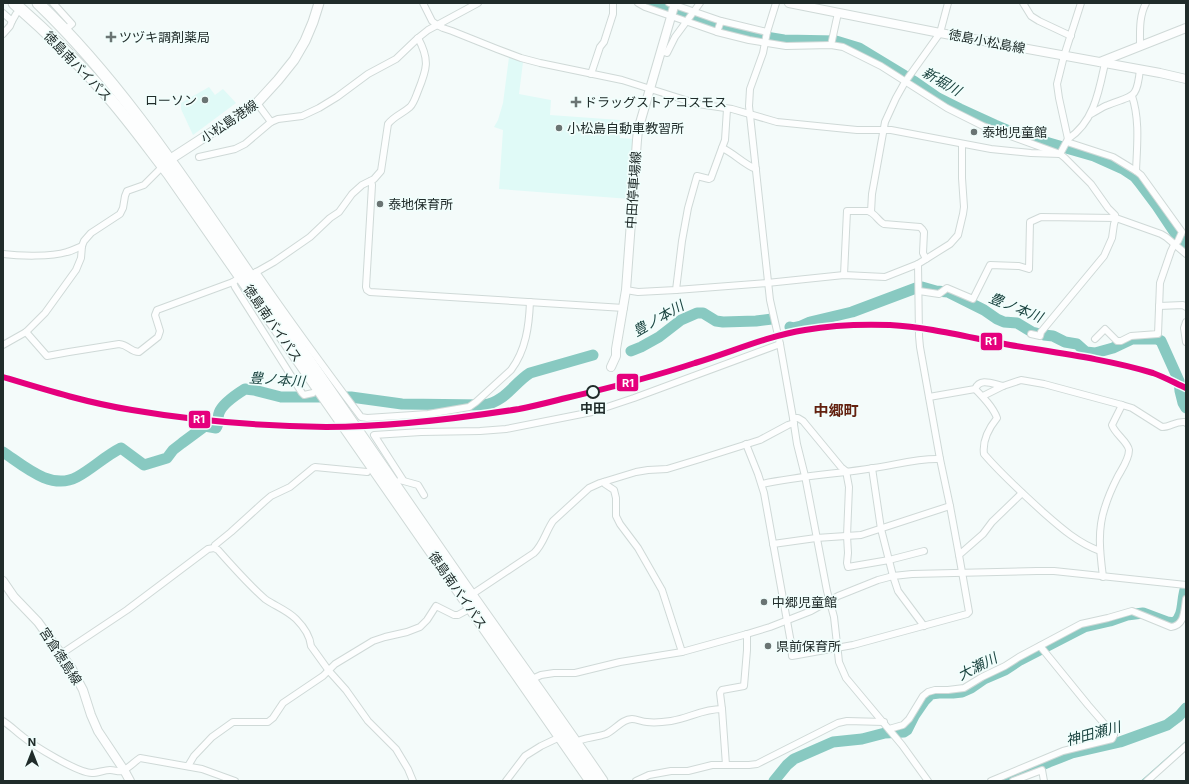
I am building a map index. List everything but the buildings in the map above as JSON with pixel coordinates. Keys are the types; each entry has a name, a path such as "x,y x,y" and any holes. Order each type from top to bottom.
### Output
{"highway":[{"name":"徳島南バイパス","path":"38,3 65,30 115,87 120,102 166,163 341,414 471,595 560,736 572,745 591,781"},
{"name":"徳島南バイパス","path":"15,8 54,39 104,92 120,102"},
{"name":"徳島南バイパス","path":"352,429 471,608 572,745 602,781"}],"main road":[{"name":"小松島港線","path":"166,163 257,103 294,60 305,41 319,3"},
{"name":"徳島小松島線","path":"789,3 814,6 838,13 1140,69 1186,79"},
{"name":"中田停車場線","path":"612,367 616,356 626,290 638,130 672,8"},
{"path":"1102,62 1140,45 1186,28"},
{"name":"宮倉徳島線","path":"3,581 14,597 38,622 78,680 98,731 130,781"}],"street":[{"path":"53,3 72,24 65,30"},
{"path":"423,3 432,20 437,25 522,58 622,80 698,104 727,109 777,122 857,130 884,130 1013,152 1061,153"},
{"path":"199,157 236,149 245,144 271,122 278,119 302,116 319,108 337,97 368,74 396,59 418,38 437,25 478,3"},
{"path":"591,74 600,47 604,42 614,14 613,3"},
{"path":"638,3 645,7 672,8 691,17 719,27 766,38 786,46 831,44 843,47 881,66 947,108 983,126 1061,153 1091,184 1116,218"},
{"path":"661,51 667,53 675,37 700,3"},
{"path":"776,3 750,89 749,115 756,169 767,283 780,344 797,444 805,476 827,591 834,617 839,662 846,678 884,722 928,781"},
{"path":"871,212 872,194 886,122 906,82 940,33 948,3"},
{"path":"1023,3 1031,16 1038,21 1071,36"},
{"path":"1067,141 1057,84 1064,56 1081,3"},
{"path":"1140,45 1141,20 1146,3"},
{"path":"3,34 10,26 15,8"},
{"path":"672,8 691,17 719,27 766,38"},
{"path":"3,13 12,21"},
{"path":"831,44 838,13"},
{"path":"26,332 47,356 120,344 125,344 134,352 139,352 158,337 160,330 154,315 157,310 245,277 274,262 310,237 330,218 339,212 352,194 362,185 378,176 381,171 388,124 392,118 411,106 425,72 426,57 418,38"},
{"path":"1061,153 1067,141 1077,132 1091,114 1096,100 1102,62"},
{"path":"1091,114 1107,105 1125,100 1132,96 1139,80 1140,69"},
{"path":"1132,96 1135,103 1137,122 1136,170"},
{"path":"257,103 271,122"},
{"path":"676,290 682,241 697,176 709,179 711,178 726,140 727,109"},
{"path":"1067,141 1113,157 1136,170 1183,233 1171,251 1160,283 1158,334 1131,336 1117,340 1105,329 1095,339"},
{"path":"626,290 638,292 676,290 844,276 885,277 918,264 950,244 958,235 964,207 962,144"},
{"path":"722,148 728,150 749,167 756,169"},
{"path":"3,345 26,332 45,313 76,270 81,258 84,241 91,233 120,214 128,191 144,184 166,163"},
{"path":"371,181 366,287 370,292 624,308"},
{"path":"844,276 847,211 871,212 884,224 922,228 924,232 923,253 926,260"},
{"path":"919,289 939,294 947,288 973,299 990,265 1019,266 1029,269 1030,222 1041,216 1116,218 1161,234 1176,243 1186,254"},
{"path":"1031,334 1040,334 1104,256 1112,238 1116,218"},
{"path":"3,254 15,256 56,254 82,246"},
{"path":"746,444 762,484 787,620 792,656 853,645 958,617 969,612 919,342 918,264"},
{"path":"245,277 278,304 361,417 367,418 428,414 469,407 484,396 515,365 526,340 530,316 530,302"},
{"path":"245,277 235,287 250,313 302,393 304,395 313,393"},
{"path":"1159,306 1183,305 1186,307"},
{"path":"1186,322 1184,328 1186,342"},
{"path":"423,492 418,485 400,480 374,435 506,429 592,412 780,344"},
{"path":"983,396 1003,386 1021,380 1044,384 1132,408 1162,427 1168,427 1179,421 1186,423"},
{"path":"975,389 977,384 981,382 1003,386"},
{"path":"929,397 975,389"},
{"path":"975,389 983,396 996,414 997,418 987,433 983,448 984,454 1022,493 1064,530 1082,543 1100,551"},
{"path":"1103,577 1100,551 1100,530 1104,509 1117,477 1127,459 1129,450 1112,425 1122,405"},
{"path":"471,595 538,550 548,527 589,488 604,482 648,470 667,469 760,440 798,418 803,421 846,471 849,487 847,536 848,567 889,560 924,551"},
{"path":"762,484 805,476 872,468 930,458 940,459"},
{"path":"214,548 215,545 271,496 290,487 315,467 368,472"},
{"path":"872,468 881,529 893,576 898,591 924,626"},
{"path":"604,482 614,490 616,498 616,516 620,524 638,548 662,590 682,652"},
{"path":"959,555 983,534 992,522 1022,493"},
{"path":"773,544 816,538 861,535 950,506"},
{"path":"61,654 127,610 208,549 214,548 218,550 242,578 264,598 297,620 311,641 311,646 329,671 346,690 368,721 396,749 408,769 413,781"},
{"path":"527,682 541,675 554,673 575,673 620,662 682,652 747,634 770,627 811,610 838,596 878,580 893,576 962,572 1054,571 1185,585"},
{"path":"891,731 903,725 909,719 923,696 928,692 935,690 964,688 1019,657 1042,647 1081,624 1132,611 1171,627 1176,626 1183,616 1186,599"},
{"path":"188,766 194,756 212,737 233,722 268,722 273,718 283,703 329,671 335,664 373,641 420,627 427,620 436,606 454,615 458,615 471,608"},
{"path":"726,764 720,693 722,690 744,686 747,634"},
{"path":"991,781 1063,750 1112,738 1114,735 1088,706 1042,647"},
{"path":"572,745 582,739 606,734 628,720 634,719 651,722 671,721 702,711 722,709"},
{"path":"3,721 11,726 21,736 62,762 86,772 93,773 110,770 119,772 140,758 202,769 234,781"},
{"path":"636,781 649,775 712,765 757,764 838,722 884,722"},
{"path":"506,781 525,756 560,736"},
{"path":"1147,781 1186,746"},
{"path":"1013,781 1042,770 1044,781"}],"shaded area":[{"name":"小松島自動車教習所","path":"509,57 523,62 519,94 551,100 550,115 620,120 620,138 635,139 630,199 499,189 503,130 494,127 498,120 503,103"},
{"path":"209,87 215,95 223,89 236,103 193,135 181,109 181,103"}],"waterway":[{"name":"新堀川","path":"651,3 736,32 784,40 836,41 859,48 915,82 938,98 960,109 1014,133 1094,156 1123,169 1135,177 1175,233 1186,245"},
{"name":"豊ノ本川","path":"790,327 801,326 810,322 852,312 916,288 922,287 936,291 948,292 984,310 997,319 1004,322 1017,323 1032,332 1053,336 1065,342 1077,344 1086,352 1095,353 1113,348 1132,339 1157,339 1161,341 1179,381 1183,403 1186,408"},
{"name":"豊ノ本川","path":"631,351 659,337 681,320 697,313 703,313 716,321 723,322 772,319"},
{"name":"豊ノ本川","path":"3,452 38,475 57,481 67,481 83,474 121,448 144,465 167,458 173,450 205,426 216,428 219,413 223,406 245,389 281,397 351,397 402,404 484,405 504,396 530,373 593,355"},
{"name":"大瀬川","path":"774,781 794,759 833,742 862,739 885,733 904,732 907,730 914,716 925,700 931,694 962,692 1084,627 1110,621 1127,615 1143,613 1174,623 1180,616 1186,587"},
{"name":"神田瀬川","path":"1005,781 1072,753 1120,742 1167,725 1179,716 1186,708"},
{"path":"1142,781 1186,742"}],"transit line":[{"name":"R1","path":"3,377 99,404 180,417 277,425 326,427 374,426 447,419 525,408 647,378 777,336 816,328 858,325 890,325 935,330 1010,345 1100,360 1153,373 1186,388"}],"place":[{"name":"ツヅキ調剤薬局","path":"111,37"},
{"name":"ローソン","path":"205,100"},
{"name":"ドラッグストアコスモス","path":"576,102"},
{"name":"小松島自動車教習所","path":"559,128"},
{"name":"泰地児童館","path":"974,132"},
{"name":"泰地保育所","path":"380,204"},
{"name":"中田","path":"593,392"},
{"name":"中郷児童館","path":"764,602"},
{"name":"県前保育所","path":"768,646"}],"district":[{"name":"中郷町","path":"836,410"}]}
